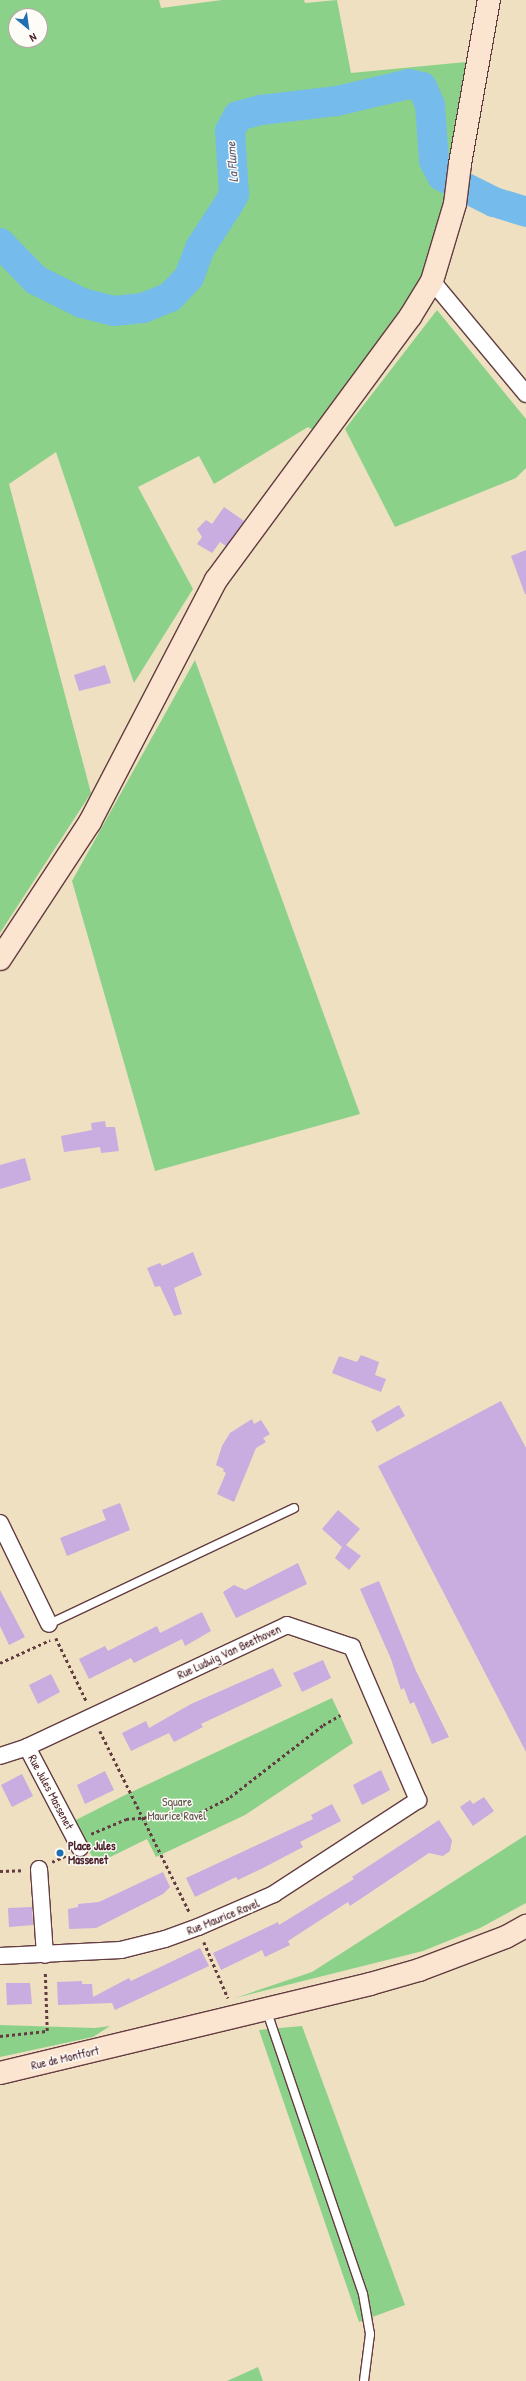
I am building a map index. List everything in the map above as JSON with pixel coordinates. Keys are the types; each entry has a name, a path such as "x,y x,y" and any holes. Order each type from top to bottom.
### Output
{"street":[{"path":"0,960 90,822 216,580 405,323 432,281 455,204 460,164 489,0"},
{"path":"432,281 526,394"},
{"path":"0,1523 52,1631"},
{"name":"Rue Ludwig Van Beethoven","path":"0,1756 27,1747 287,1624 352,1648 418,1800"},
{"name":"Rue Jules Massenet","path":"27,1747 78,1845"},
{"name":"Rue Maurice Ravel","path":"0,1956 121,1950 165,1939 198,1928 274,1894 418,1800"},
{"path":"40,1869 45,1954"},
{"name":"Rue de Montfort","path":"0,2073 129,2043 419,1970 506,1937 526,1926"}],"lane":[{"path":"52,1631 294,1508"},
{"path":"266,2009 363,2294 370,2334 364,2381"}],"path":[{"path":"0,1664 52,1631 142,1819 198,1928 228,1997"},
{"path":"0,1871 40,1869 78,1845 126,1819 142,1819 199,1813 230,1796 323,1725 340,1716"},
{"path":"0,2036 48,2031 45,1954"}],"green space":[{"path":"0,0 159,0 161,8 222,0 304,0 305,3 337,0 351,73 466,62 443,213 427,271 315,431 308,427 214,484 199,456 138,487 193,589 134,683 56,452 9,484 91,793 0,933"},
{"path":"437,310 526,419 526,468 516,478 395,527 345,429"},
{"path":"195,660 360,1114 155,1171 72,881"},
{"name":"Square Maurice Ravel","path":"332,1698 353,1743 245,1815 156,1857 147,1839 96,1864 74,1821 125,1795"},
{"path":"526,1835 526,1903 480,1928 423,1951 235,1998 312,1972"},
{"path":"0,2025 95,2028 110,2026 93,2037 0,2057"},
{"path":"302,2026 405,2305 359,2322 259,2030"},
{"path":"258,2367 263,2381 227,2381"}],"building":[{"path":"224,507 244,521 226,546 220,542 212,553 197,544 202,537 197,529 206,520 212,524"},
{"path":"526,550 526,594 525,594 511,556"},
{"path":"105,665 111,683 79,691 74,675"},
{"path":"105,1121 106,1127 115,1127 119,1151 101,1153 100,1147 64,1152 61,1136 92,1130 91,1123"},
{"path":"25,1158 31,1180 0,1189 0,1165"},
{"path":"193,1252 202,1275 174,1288 182,1314 174,1316 160,1286 155,1287 147,1268 160,1263 162,1266"},
{"path":"361,1355 379,1362 375,1375 386,1379 381,1392 332,1373 339,1356 357,1362"},
{"path":"501,1401 526,1448 526,1752 378,1466"},
{"path":"399,1405 405,1416 377,1432 371,1421"},
{"path":"252,1419 254,1424 261,1420 270,1434 263,1438 266,1442 256,1448 234,1502 217,1494 226,1473 223,1471 224,1469 216,1465 222,1446 230,1433"},
{"path":"120,1503 130,1530 67,1556 60,1538 106,1520 102,1510"},
{"path":"338,1510 360,1529 346,1545 361,1556 349,1570 335,1558 342,1547 322,1529"},
{"path":"298,1563 307,1584 236,1618 223,1592 234,1585 245,1590"},
{"path":"379,1581 416,1671 449,1737 432,1744 414,1702 410,1704 404,1688 401,1690 391,1659 360,1589"},
{"path":"0,1590 25,1637 9,1645 0,1626"},
{"path":"202,1612 211,1631 185,1646 182,1639 134,1663 131,1658 89,1679 79,1659 105,1646 108,1651 157,1626 160,1633"},
{"path":"323,1660 331,1678 302,1692 293,1673"},
{"path":"273,1668 282,1686 201,1724 203,1727 174,1742 169,1733 131,1751 122,1733 146,1721 149,1728 191,1704"},
{"path":"51,1674 60,1692 38,1704 29,1685"},
{"path":"381,1770 390,1790 362,1805 353,1785"},
{"path":"105,1771 114,1790 85,1804 77,1785"},
{"path":"22,1774 33,1796 12,1807 1,1785"},
{"path":"484,1797 494,1811 473,1826 460,1807 470,1800 473,1804"},
{"path":"332,1804 341,1821 300,1842 303,1847 238,1880 236,1877 195,1897 186,1878 313,1819 311,1815"},
{"path":"439,1820 452,1840 450,1851 443,1856 429,1853 350,1906 348,1902 288,1941 290,1945 265,1957 262,1950 221,1970 213,1953 278,1922 279,1925 354,1879 352,1877"},
{"path":"163,1872 170,1887 163,1894 96,1928 69,1929 68,1909 78,1907 78,1904 99,1902"},
{"path":"32,1907 33,1925 9,1927 8,1908"},
{"path":"200,1948 209,1966 115,2010 112,2003 58,2005 57,1982 82,1981 82,1984 92,1984 93,1997 129,1978 131,1981"},
{"path":"6,1983 30,1983 32,2004 7,2005"}],"waterway":[{"name":"La Flume","path":"0,243 36,280 82,303 114,311 143,308 170,297 189,277 200,248 234,194 230,131 238,116 261,110 337,101 409,84 422,87 430,105 434,161 442,176 494,202 526,212"}],"place":[{"name":"Place Jules Massenet","path":"60,1853"}]}
